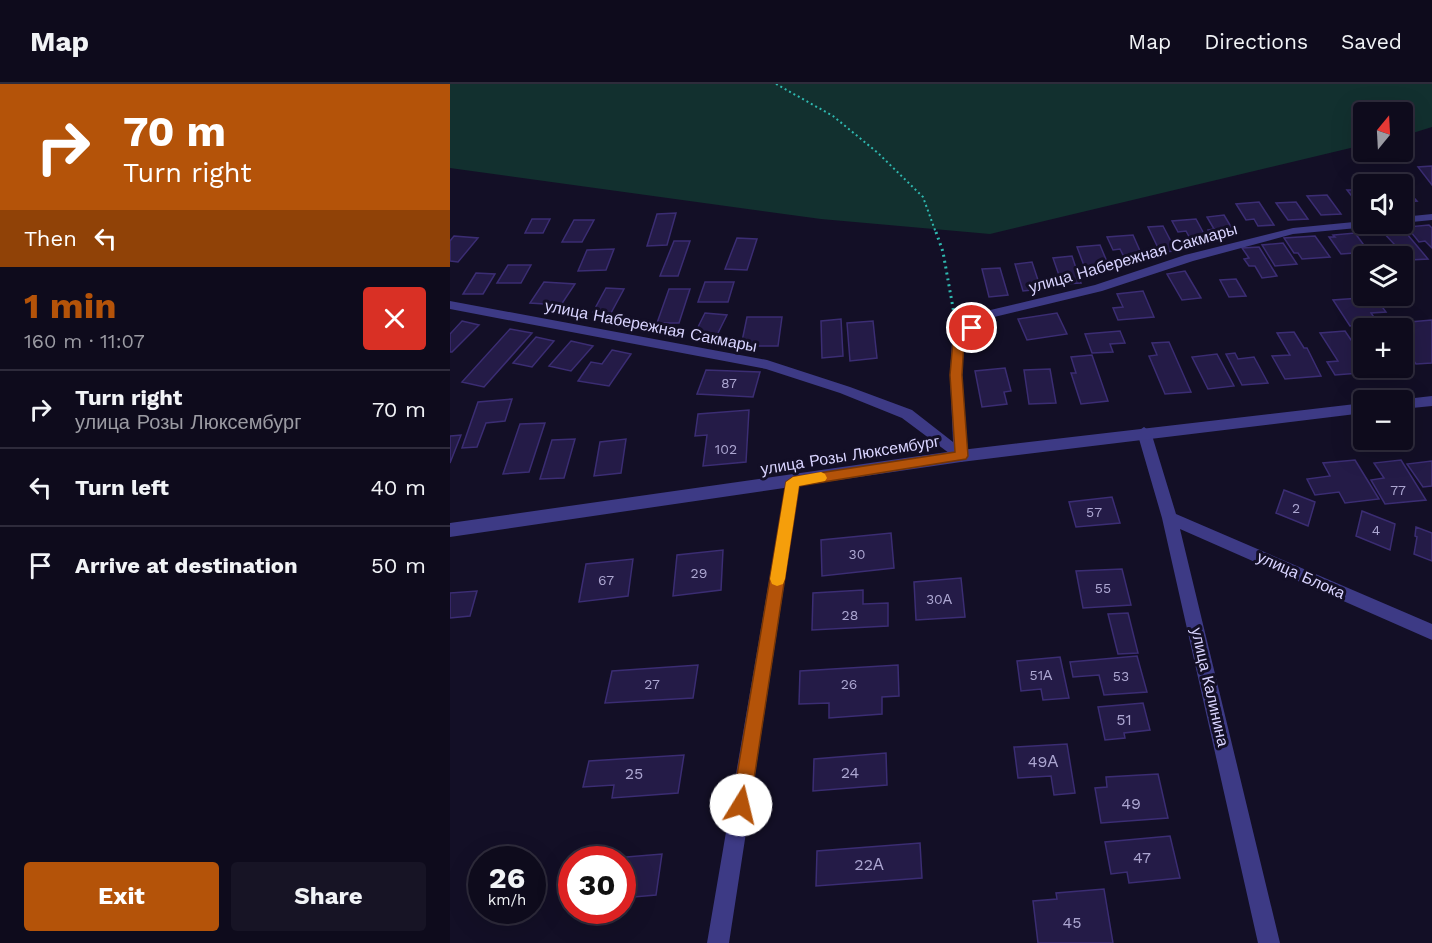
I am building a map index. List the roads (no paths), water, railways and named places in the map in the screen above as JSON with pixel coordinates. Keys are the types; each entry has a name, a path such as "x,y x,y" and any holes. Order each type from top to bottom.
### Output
{"street":[{"path":"1413,219 1432,217"},
{"name":"улица Набережная Сакмары","path":"961,456 956,375 958,341 986,315 1098,288 1189,258 1293,231 1353,225"},
{"name":"улица Набережная Сакмары","path":"450,304 767,365 845,390 907,414 961,456"},
{"path":"1413,403 1432,401"},
{"name":"улица Розы Люксембург","path":"450,530 961,456 1144,432 1353,409"},
{"name":"улица Калинина","path":"1144,432 1170,518 1269,943"},
{"path":"718,943 793,482"},
{"name":"улица Блока","path":"1170,518 1432,632"}]}
